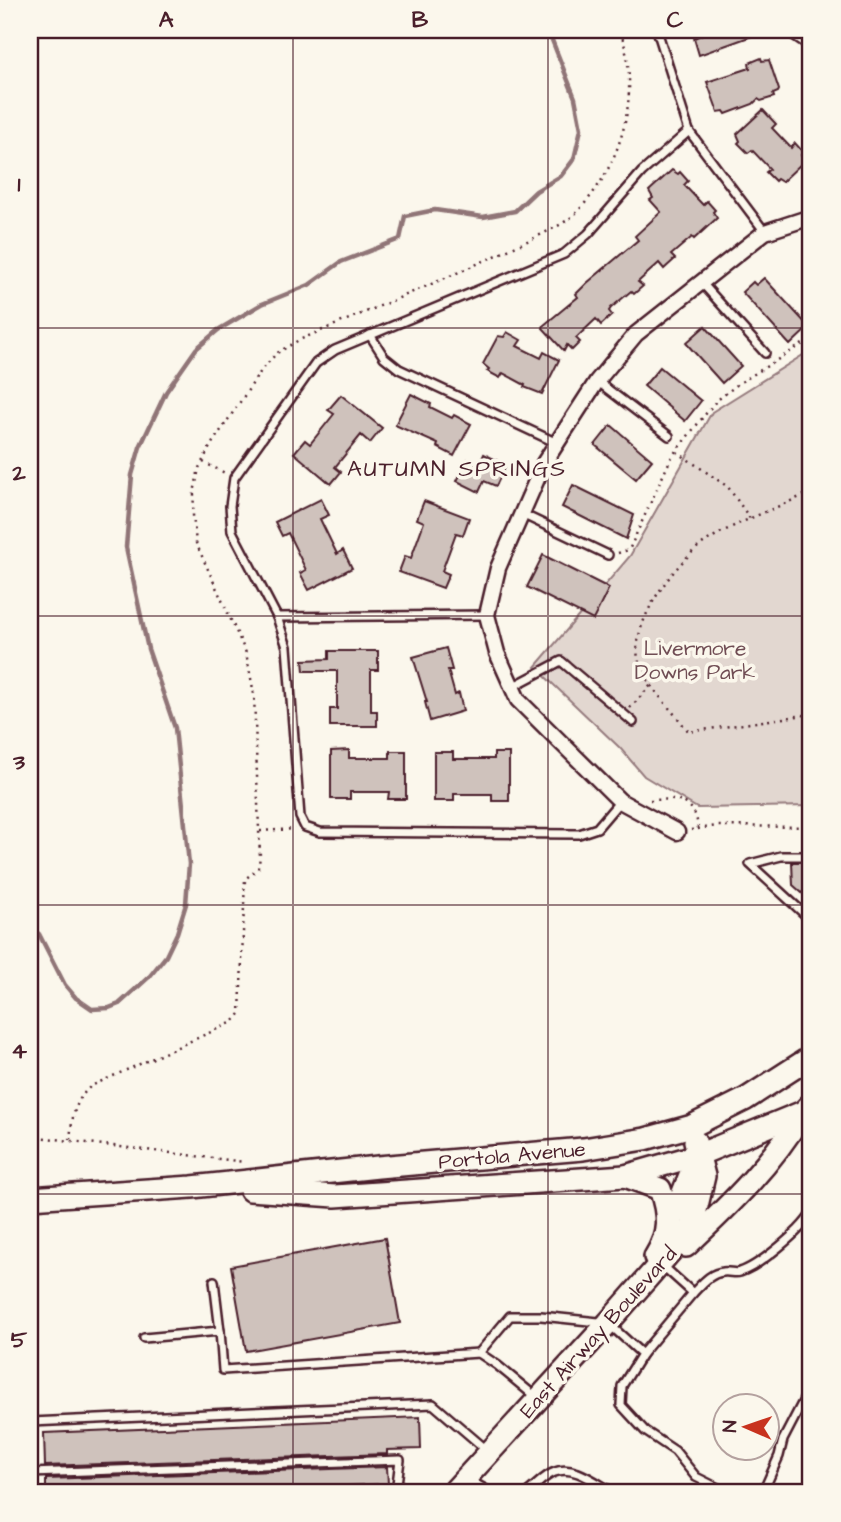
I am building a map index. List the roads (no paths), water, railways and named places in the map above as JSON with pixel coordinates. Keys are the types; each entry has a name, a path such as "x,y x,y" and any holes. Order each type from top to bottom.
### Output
{"main road":[{"name":"Portola Avenue","path":"30,1198 192,1187 583,1149 645,1139 692,1126 747,1099 811,1057"},
{"name":"Portola Avenue","path":"192,1187 335,1196 625,1176 698,1155 807,1108"},
{"path":"628,1299 662,1265 723,1212 783,1145 807,1108"},
{"name":"East Airway Boulevard","path":"662,1265 692,1227 704,1176 692,1126"},
{"name":"East Airway Boulevard","path":"459,1485 628,1299 662,1247 698,1155"},
{"path":"625,1176 660,1189 667,1213 668,1232"}],"street":[{"path":"677,832 620,801 518,700 497,653 487,615 498,568 544,463 597,381 636,334 765,232 811,217"}],"lane":[{"path":"657,30 689,131 765,232"},
{"path":"786,30 811,47"},
{"path":"620,801 597,828 579,834 320,832 305,827 300,817 287,647 276,617 232,531 230,506 234,478 316,363 370,335 564,254 588,234 642,172 689,131"},
{"path":"701,282 765,353"},
{"path":"370,335 384,357 400,369 557,443"},
{"path":"597,381 669,436"},
{"path":"522,514 608,555"},
{"path":"276,617 487,615"},
{"path":"512,687 561,661 634,722"},
{"path":"811,856 781,856 750,864 811,920"},
{"path":"726,1492 696,1477 675,1451 645,1431 621,1405 622,1386 642,1354 707,1278 721,1271 739,1273 776,1249 806,1222 811,1214"},
{"path":"662,1265 693,1293"},
{"path":"214,1281 223,1370 479,1353 538,1399"},
{"path":"479,1353 510,1316 541,1316 608,1323 642,1354"},
{"path":"144,1338 220,1331"},
{"path":"763,1492 783,1440 811,1386"},
{"path":"30,1438 31,1422 433,1404 489,1452"},
{"path":"30,1473 400,1460 397,1492 382,1492"},
{"path":"528,1492 553,1472 560,1470 579,1473 613,1492"},
{"path":"459,1485 490,1492"}],"waterway":[{"path":"30,929 39,934 65,985 76,998 92,1009 109,1008 119,1004 150,976 166,956 186,904 189,864 175,728 148,649 126,547 132,475 140,447 166,392 196,349 218,330 262,304 309,285 341,262 400,239 405,216 435,210 483,217 515,211 536,191 561,176 574,159 581,129 575,98 548,30"}],"district":[{"name":"AUTUMN SPRINGS","path":"457,468"}],"park label":[{"name":"Livermore Downs Park","path":"695,660"}]}
